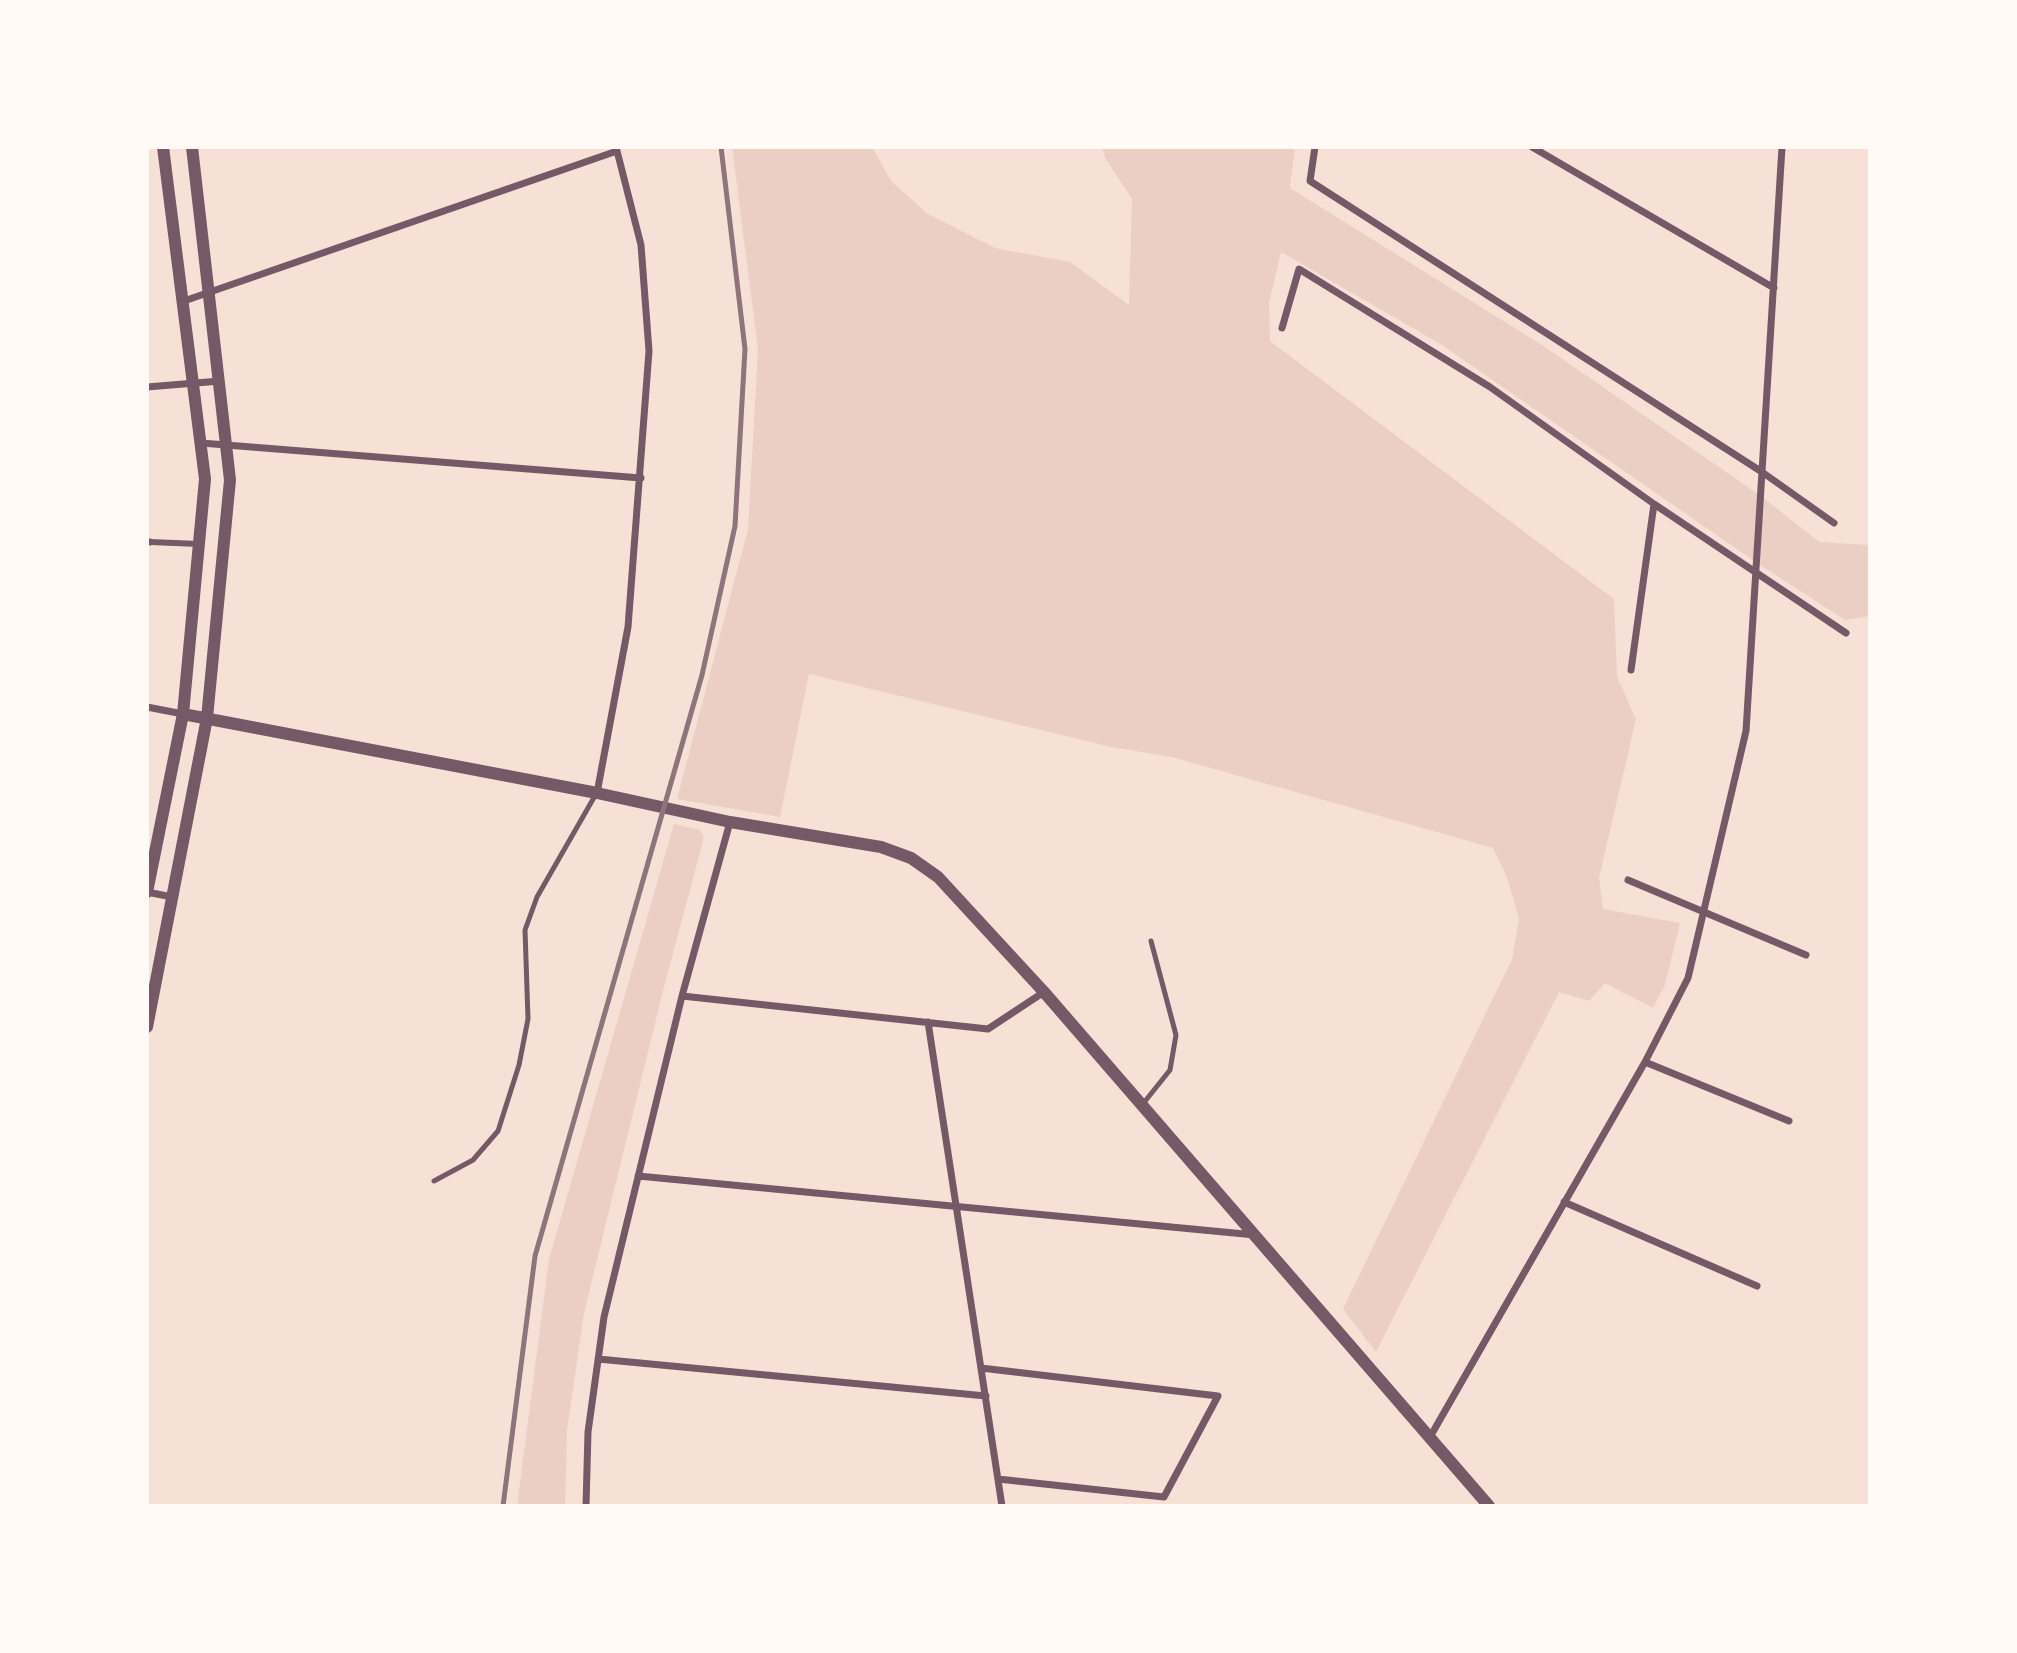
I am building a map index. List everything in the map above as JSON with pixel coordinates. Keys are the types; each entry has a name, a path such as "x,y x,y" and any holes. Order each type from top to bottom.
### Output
{"street":[{"path":"163,147 205,479 183,713 147,892 172,897"},
{"path":"147,1027 207,718 230,480 192,147"},
{"path":"1315,147 1310,181 1762,472 1834,523"},
{"path":"1532,147 1774,288"},
{"path":"1430,1437 1645,1062 1688,978 1746,732 1782,147"},
{"path":"184,301 617,149 642,258 649,351 628,627 597,793"},
{"path":"1282,328 1299,269 1490,387 1654,504 1846,633"},
{"path":"147,387 220,381"},
{"path":"201,443 641,478"},
{"path":"1631,670 1654,504"},
{"path":"149,542 199,544"},
{"path":"147,707 597,793 730,822 881,847 911,858 939,877 1044,992 1489,1506"},
{"path":"586,1506 588,1432 604,1317 682,996 730,822"},
{"path":"1628,880 1806,955"},
{"path":"682,996 988,1029 1044,992"},
{"path":"928,1022 1002,1506"},
{"path":"1645,1062 1789,1121"},
{"path":"638,1176 957,1209 1256,1235"},
{"path":"1564,1202 1757,1286"},
{"path":"598,1359 986,1396"},
{"path":"981,1368 1218,1396 1164,1497 998,1479"}],"lane":[{"path":"434,1181 473,1160 498,1131 519,1065 528,1019 525,930 537,897 597,793"},
{"path":"1142,1105 1170,1070 1176,1035 1151,941"}],"shaded area":[{"path":"732,147 872,147 891,181 928,214 995,248 1070,262 1129,305 1132,199 1105,158 1102,147 1295,147 1290,188 1542,345 1761,496 1819,542 1870,545 1870,616 1845,620 1757,563 1442,345 1281,252 1269,303 1270,341 1614,599 1617,677 1636,719 1599,878 1603,909 1680,923 1665,985 1653,1008 1605,983 1589,1001 1559,992 1376,1352 1343,1309 1512,959 1519,919 1507,877 1493,848 1172,757 1111,747 809,674 780,817 677,799 748,529 758,349"},
{"path":"674,824 700,830 704,837 663,991 584,1313 567,1430 565,1506 517,1506 549,1259"}],"railway":[{"path":"503,1506 535,1256 702,675 735,526 745,349 721,147"}]}
